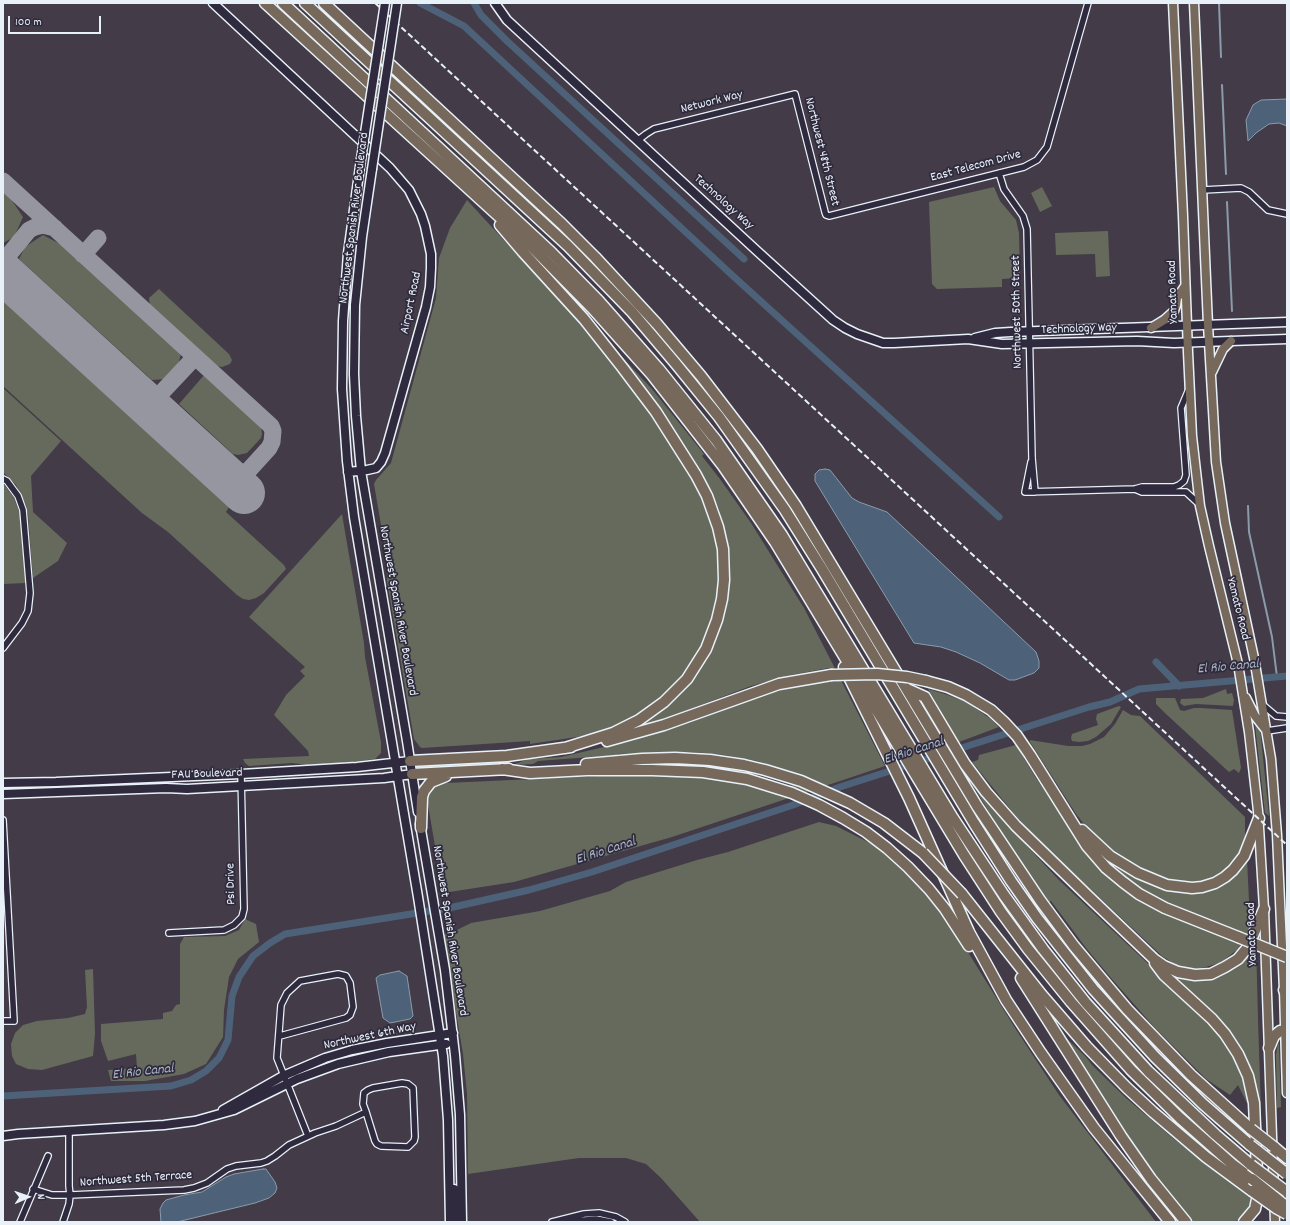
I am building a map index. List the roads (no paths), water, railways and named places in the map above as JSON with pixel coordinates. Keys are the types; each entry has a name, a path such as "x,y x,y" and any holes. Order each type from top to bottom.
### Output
{"highway":[{"path":"265,3 561,275 608,325 652,376 696,430 736,484 783,555 822,620 905,748"},
{"path":"283,3 556,257 599,300 659,369 716,440 782,535 923,778 960,849 1028,949 1071,1002 1131,1070 1169,1108 1232,1164 1287,1207"},
{"path":"304,3 568,246 628,308 666,352 719,416 777,497 1011,881 1051,936 1084,978 1123,1023 1171,1073 1203,1104 1250,1145 1287,1174"},
{"path":"324,3 562,224 611,273 672,341 734,418 796,506 996,836 1059,926 1127,1009 1174,1058 1251,1129 1287,1157"},
{"path":"478,199 522,252 584,319 643,394 673,438 699,481 711,505 721,537 724,580 720,609 714,630 706,649 687,679 664,702 640,720 613,733 565,748"},
{"path":"822,620 856,692 903,785 969,932 1002,990 1006,1000"},
{"path":"410,761 507,756 595,743 641,732 779,684 800,679 831,675 877,674 926,680 948,687 983,705 1011,729 1023,744 1074,823 1104,851 1130,869 1167,885 1192,888 1215,883 1224,877 1233,870 1246,852 1259,818"},
{"path":"907,689 924,697 965,764 1001,809 1026,837 1148,953 1164,966 1178,972 1195,975 1216,972 1231,964 1245,950 1264,909"},
{"path":"412,774 502,770 653,758 710,760 744,765 800,781 850,803 884,823 923,853 962,894 1057,1013 1120,1081 1187,1141 1252,1191 1287,1214"},
{"path":"502,770 530,773 587,770 691,771 735,776 780,789 829,810 866,832 898,858 919,878 946,909 997,991 1006,1000 1081,1109 1112,1152 1170,1222"},
{"path":"421,828 422,797 426,788 434,780 457,772"},
{"path":"923,778 1043,949 1086,1003 1174,1097 1251,1165 1287,1192"},
{"path":"1074,823 1075,828 1094,854 1110,871 1131,888 1165,908 1287,957"},
{"path":"1001,943 1020,978 1121,1136 1151,1179 1186,1222"},
{"path":"1148,953 1164,975 1219,1026 1234,1047 1245,1069 1254,1103 1258,1187 1256,1205 1252,1214 1244,1222"},
{"path":"1269,1048 1274,1036 1286,1030"}],"main road":[{"name":"Yamato Road","path":"1173,3 1192,436 1200,506 1238,664 1253,764 1259,818 1264,909 1275,1222"},
{"name":"Yamato Road","path":"1194,3 1215,456 1221,505 1263,705 1273,783 1286,993 1287,1093"},
{"path":"1151,328 1164,320 1174,311 1177,298 1185,286"},
{"path":"1211,375 1223,349 1232,342"},
{"path":"1242,690 1255,716 1267,731"}],"street":[{"name":"Airport Road","path":"213,3 390,168 408,190 421,214 425,226 431,254 430,287 426,307 382,460 376,468 348,472"},
{"name":"Northwest Spanish River Boulevard","path":"385,3 348,253 343,320 343,411 348,472 356,528 442,1044 447,1097 450,1222"},
{"name":"Northwest Spanish River Boulevard","path":"397,3 359,260 354,328 354,394 361,471 437,923 453,1033 460,1115 462,1222"},
{"name":"Technology Way","path":"495,3 507,20 637,141 834,320 845,328 864,337 883,343 971,339 995,334 1030,331 1187,327 1287,322"},
{"name":"East Telecom Drive","path":"827,216 999,173 1031,164 1040,158 1045,151 1088,3"},
{"name":"Network Way","path":"637,141 654,129 795,94"},
{"name":"Northwest 48th Street","path":"795,94 827,216"},
{"name":"Northwest 50th Street","path":"999,173 1004,189 1023,216 1026,225 1030,331 1032,458 1035,492 1025,492 1032,458"},
{"path":"1203,190 1241,188 1249,192 1268,210 1287,214"},
{"name":"Technology Way","path":"971,339 1002,344 1130,341 1187,343 1287,339"},
{"path":"1035,492 1136,489 1142,487 1179,485 1184,481 1186,475 1181,408 1190,386"},
{"path":"3,479 7,481 18,496 23,510 30,593 28,611 22,623 3,648"},
{"path":"1136,489 1142,492 1186,492 1189,493 1200,506"},
{"path":"1263,705 1276,716 1287,716"},
{"path":"1267,731 1287,728"},
{"name":"FAU Boulevard","path":"3,783 241,774 357,767 410,761"},
{"name":"Psi Drive","path":"169,933 224,930 234,925 242,917 244,909 241,774"},
{"name":"FAU Boulevard","path":"3,794 166,788 187,789 412,774"},
{"path":"3,820 5,881 14,1021 3,1021"},
{"path":"280,1036 346,1018 350,1015 353,1007 350,983 346,976 338,974 300,981 286,993 281,1005 280,1036 277,1058 308,1136"},
{"name":"Northwest 6th Way","path":"3,1136 69,1130 183,1123 211,1117 234,1110 310,1064 352,1050 453,1033"},
{"name":"Northwest 6th Way","path":"285,1080 349,1060 454,1042"},
{"path":"402,1083 408,1084 413,1088 416,1137 414,1141 408,1147 377,1144 366,1112 363,1104 363,1098 364,1093 368,1090 402,1083"},
{"name":"Northwest 5th Terrace","path":"33,1190 52,1195 70,1195 184,1190 194,1188 207,1183 227,1169 267,1161 288,1145 366,1112"},
{"path":"63,1222 69,1204 70,1195 69,1130"},
{"path":"20,1222 48,1156"},
{"path":"449,1167 455,1195 456,1222"},
{"path":"552,1222 584,1214 598,1213 616,1217 625,1222"},
{"path":"564,1222 596,1219 611,1222"}],"water":[{"path":"1287,99 1287,126 1279,123 1269,124 1248,141 1246,120 1253,105 1261,100"},
{"path":"819,470 830,470 852,498 887,512 1036,652 1039,661 1039,668 1034,673 1015,680 1009,680 980,663 956,652 941,647 914,643 815,481 815,474"},
{"path":"399,971 407,976 413,1016 410,1019 390,1023 383,1018 376,978 380,975"},
{"path":"266,1169 275,1182 277,1188 275,1193 269,1198 255,1203 177,1222 161,1222 160,1209 166,1200 202,1192 226,1177 234,1174"}],"waterway":[{"path":"420,3 464,26 733,276 999,517"},
{"path":"474,3 481,15 507,41 744,259"},
{"path":"1219,3 1221,57"},
{"path":"1222,85 1226,174"},
{"path":"1227,202 1232,311"},
{"path":"1248,506 1249,532 1272,637 1277,677"},
{"path":"1156,662 1179,686"},
{"name":"El Rio Canal","path":"3,1096 171,1086 191,1080 206,1071 219,1058 228,1040 232,996 239,977 253,956 285,934 449,908 529,890 592,872 793,805 840,787 1089,707 1110,702 1139,689 1287,676"}],"railway":[{"path":"375,3 1287,845"}]}
